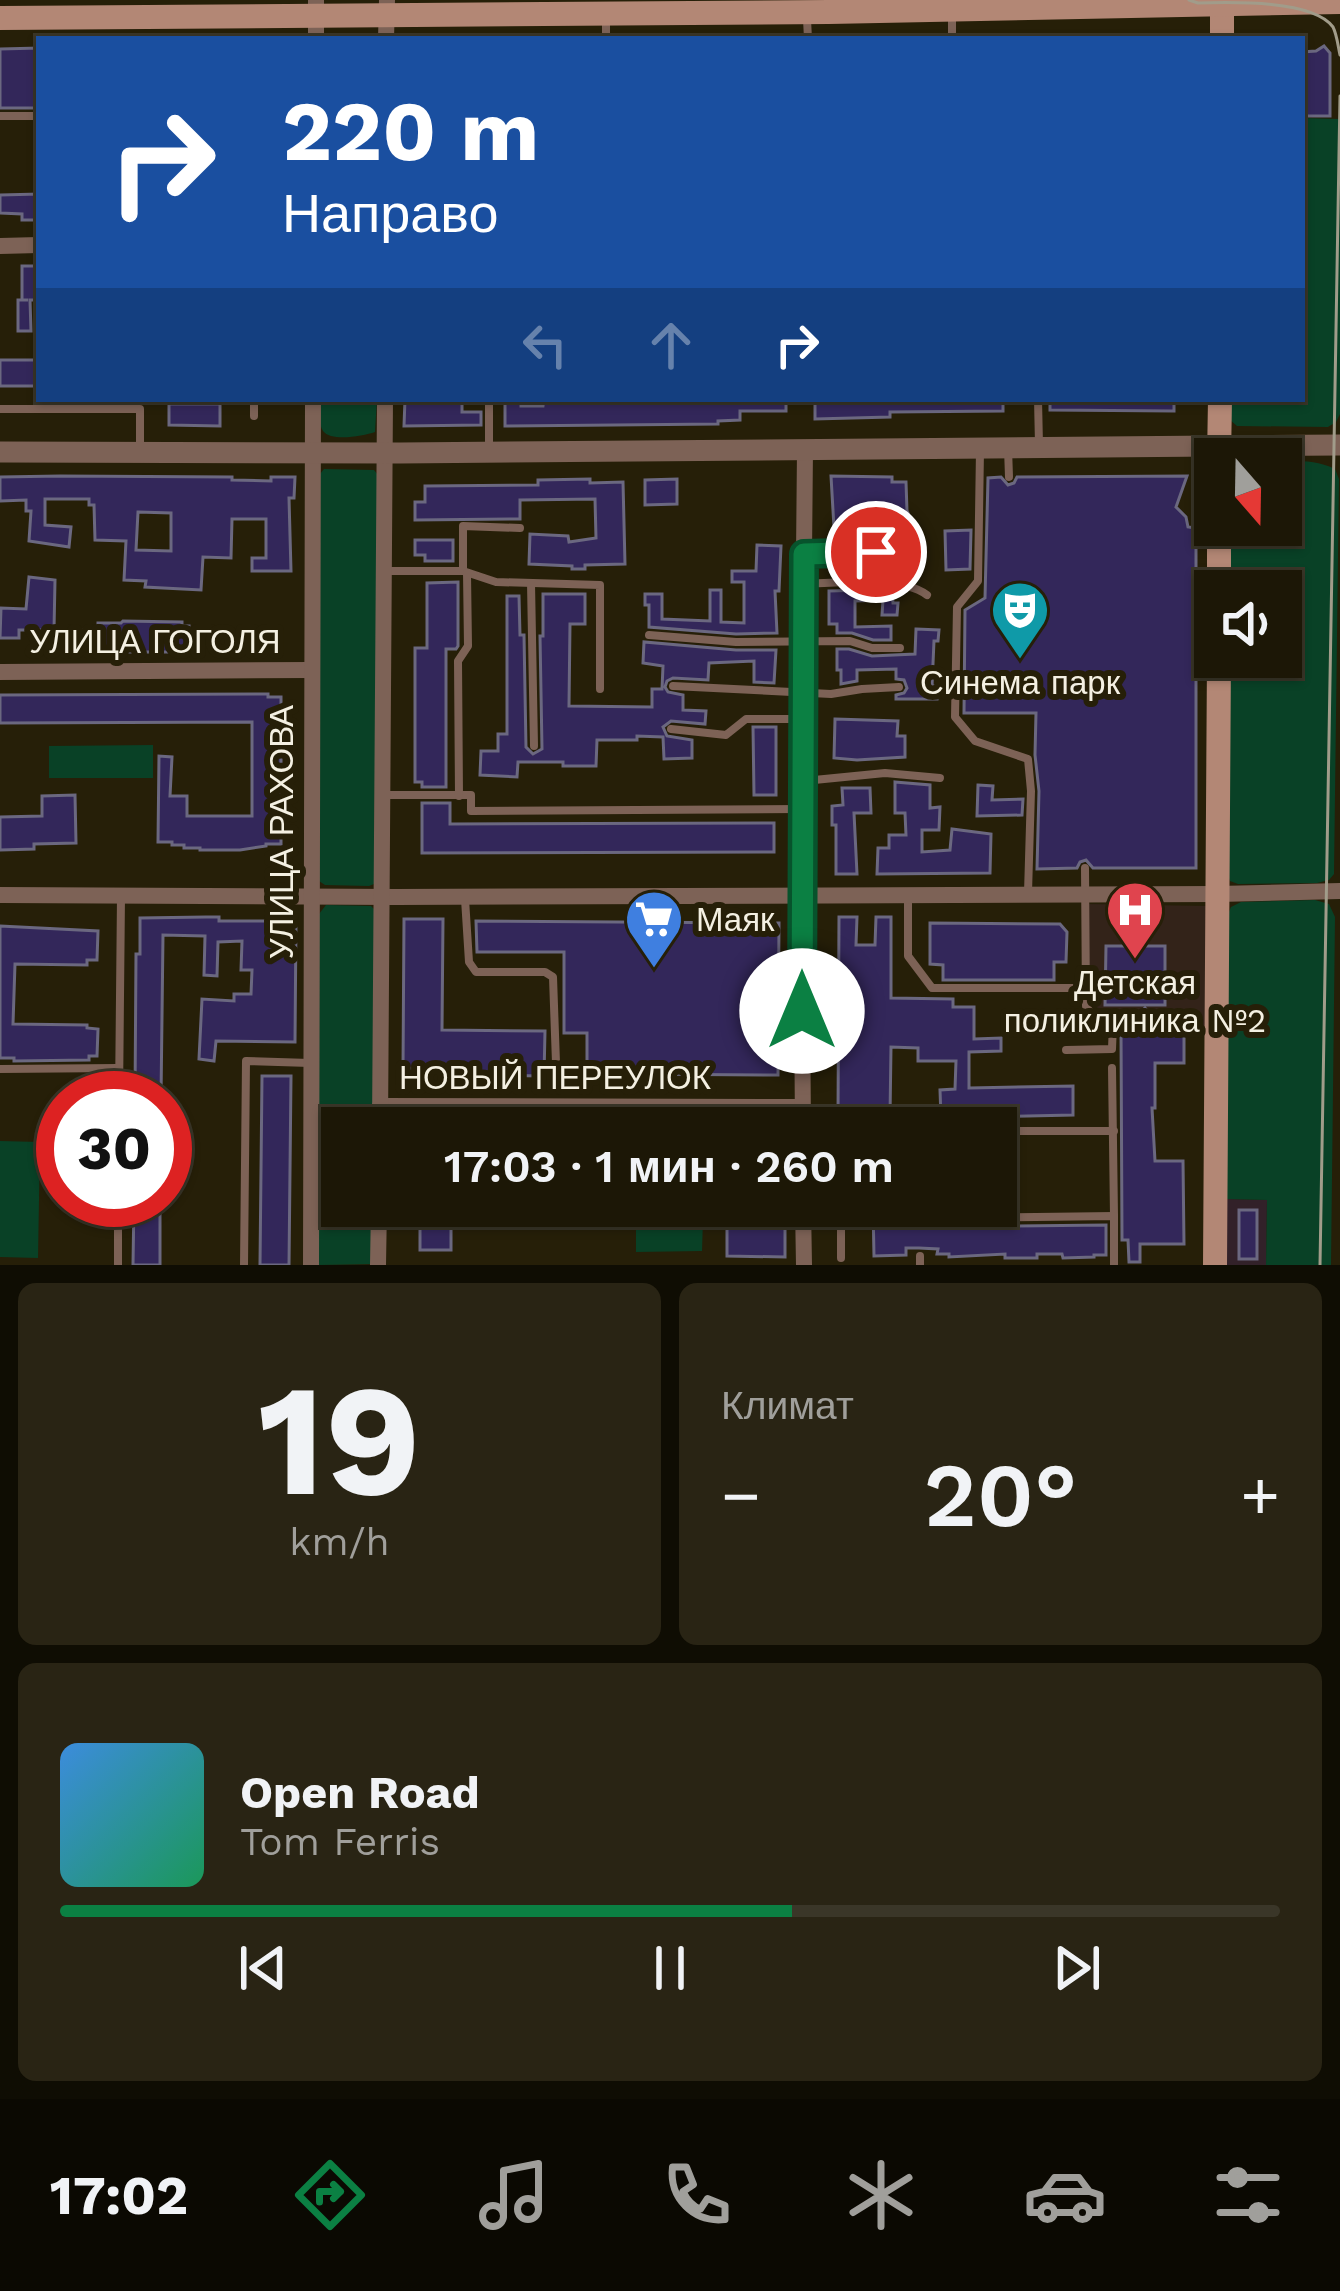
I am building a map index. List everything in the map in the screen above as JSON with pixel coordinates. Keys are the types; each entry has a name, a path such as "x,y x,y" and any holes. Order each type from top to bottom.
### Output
{"main road":[{"path":"0,18 175,8 316,18 606,26 807,6 952,10 1340,2"},
{"path":"1222,3 1222,36"},
{"path":"1219,438 1220,402"},
{"path":"1215,1265 1219,678"}],"street":[{"path":"0,246 36,245"},
{"name":"УЛИЦА РАХОВА","path":"311,1265 313,402"},
{"path":"380,1106 385,402"},
{"path":"1302,447 1340,445"},
{"path":"803,1107 806,449"},
{"path":"0,452 1194,451"},
{"name":"УЛИЦА ГОГОЛЯ","path":"0,672 311,670"},
{"path":"0,895 1340,891"},
{"name":"НОВЫЙ ПЕРЕУЛОК","path":"380,1106 410,1107"},
{"path":"378,1265 379,1227"},
{"path":"803,1227 804,1265"}],"lane":[{"path":"807,6 808,36"},
{"path":"952,10 952,36"},
{"path":"0,116 36,116"},
{"path":"254,402 254,416"},
{"path":"489,402 489,452"},
{"path":"1038,402 1039,448"},
{"path":"0,409 140,410 140,451"},
{"path":"980,448 978,581 957,607 955,716 975,740 1028,759 1028,894"},
{"path":"1008,448 1009,477"},
{"path":"459,796 458,662 468,646 464,526 520,527"},
{"path":"804,554 876,552"},
{"path":"384,571 465,572 496,582 600,584 600,689"},
{"path":"531,583 534,746"},
{"path":"803,584 896,584 927,595"},
{"path":"649,635 736,642 850,640 872,648 899,648"},
{"path":"673,686 831,694 899,687"},
{"path":"671,729 726,735 746,719 802,719"},
{"path":"802,781 885,773 940,778"},
{"path":"382,795 471,795 471,811 802,809"},
{"path":"1066,1050 1112,1049 1113,1023 1106,1015 1092,1015 1086,1006 1085,868"},
{"path":"0,1069 119,1068 121,894"},
{"path":"908,894 908,956 932,988 1085,988"},
{"path":"465,897 469,962 476,972 545,972 553,977 556,1063"},
{"path":"244,1265 245,1061 311,1063"},
{"path":"1112,1068 1114,1265"},
{"path":"1017,1132 1114,1131"},
{"path":"1017,1217 1114,1216"},
{"path":"118,1227 118,1265"},
{"path":"841,1227 841,1258"}],"shaded area":[{"path":"1087,904 1207,906 1209,1026 1161,1028 1150,1020 1118,1030 1119,1019 1087,1002"},
{"path":"1226,1199 1267,1200 1266,1265 1225,1265"}],"green space":[{"path":"1305,118 1340,119 1340,414 1328,427 1237,426 1229,419 1229,402 1305,402"},
{"path":"321,402 377,402 375,432 333,436 321,424"},
{"path":"1302,462 1335,469 1339,479 1334,874 1329,880 1238,884 1227,873 1227,678 1302,678 1302,570 1227,570 1228,546 1302,546"},
{"path":"324,469 374,470 378,475 374,884 369,886 319,881 320,474"},
{"path":"153,745 153,778 49,778 49,746"},
{"path":"1315,900 1329,904 1335,917 1331,1265 1266,1265 1267,1200 1226,1199 1227,916 1241,902"},
{"path":"326,905 374,909 374,1107 321,1107 321,1227 374,1227 373,1264 319,1265 319,914"},
{"path":"0,1141 36,1142 38,1258 0,1257"},
{"path":"636,1227 703,1227 702,1251 636,1252"}],"building":[{"path":"1324,46 1330,53 1330,116 1305,116 1305,52"},
{"path":"36,48 36,108 0,108 0,49"},
{"path":"36,194 36,220 0,213 0,195"},
{"path":"22,266 36,266 31,331 18,331 18,300 22,300"},
{"path":"0,360 36,360 36,386 0,386"},
{"path":"405,402 462,402 462,412 481,412 481,425 404,426"},
{"path":"505,402 543,406 544,402 786,402 786,411 740,411 740,420 718,424 505,426"},
{"path":"815,402 1003,402 1003,411 890,412 890,417 815,419"},
{"path":"1050,402 1174,402 1174,411 1050,410"},
{"path":"169,404 220,404 220,426 169,425"},
{"path":"831,476 892,477 892,482 906,482 907,511 913,524 878,524 879,538 835,545"},
{"path":"1187,476 1176,507 1188,527 1194,528 1196,546 1196,868 1093,868 1086,860 1077,868 1037,869 1036,713 964,713 965,610 985,598 988,478 1001,477 1008,485 1017,477"},
{"path":"0,477 271,481 271,477 295,477 294,498 289,498 291,571 252,571 252,558 266,558 266,519 232,519 231,558 203,557 201,590 145,587 146,581 124,580 126,541 95,540 94,505 89,505 89,499 45,499 45,525 71,527 69,547 29,541 31,511 26,511 26,500 0,501","holes":["138,512 171,513 171,551 136,550"]},
{"path":"590,479 590,483 623,482 625,564 572,569 529,564 530,534 568,536 569,542 596,538 595,499 520,500 520,519 415,520 415,502 425,502 425,486 538,485 538,480"},
{"path":"677,479 677,504 645,505 645,480"},
{"path":"971,530 970,569 946,570 945,531"},
{"path":"415,540 453,540 453,561 425,561 425,555 415,555"},
{"path":"757,545 781,546 779,591 775,591 777,633 649,627 645,594 662,594 662,619 710,621 710,590 721,590 721,622 744,623 744,582 732,582 732,571 756,571"},
{"path":"29,577 55,580 54,630 98,630 98,623 123,621 182,622 189,626 188,652 57,652 57,647 41,646 41,630 19,630 19,638 0,638 1,608 26,609"},
{"path":"458,582 458,646 446,649 446,787 422,787 422,782 415,782 415,648 427,648 427,583"},
{"path":"829,591 892,592 897,615 882,615 883,600 855,601 855,627 891,626 891,640 837,633 837,624 829,624"},
{"path":"543,594 585,594 585,624 570,624 569,706 652,707 652,689 662,689 663,666 643,663 644,642 776,650 774,683 754,682 754,661 709,663 708,680 667,681 668,692 683,695 683,710 706,711 705,724 671,721 663,727 667,736 692,740 692,758 664,759 663,737 637,736 637,740 597,740 596,766 518,762 517,777 480,775 481,751 498,751 498,734 507,734 507,596 519,596 520,635 524,635 526,747 533,754 542,749"},
{"path":"916,629 939,630 932,686 937,686 937,699 896,699 907,688 904,680 896,679 896,669 857,670 857,681 841,684 837,649 872,656 915,654"},
{"path":"0,695 281,697 281,844 240,850 200,850 158,842 159,756 172,757 170,796 187,796 187,816 252,816 252,722 0,723"},
{"path":"835,719 898,721 897,736 905,736 905,757 834,758"},
{"path":"753,727 776,727 776,795 754,795"},
{"path":"895,782 930,785 930,808 940,807 939,830 922,830 922,852 950,850 952,829 991,834 990,873 877,874 878,848 889,848 889,835 906,835 905,813 895,813"},
{"path":"978,785 993,786 992,800 1023,799 1022,815 977,816"},
{"path":"842,788 870,788 871,813 854,813 857,874 836,874 832,806 843,805"},
{"path":"75,795 76,843 0,850 0,817 42,816 42,796"},
{"path":"422,803 450,803 450,824 774,823 774,852 422,853"},
{"path":"839,917 857,917 856,945 875,945 876,917 891,917 891,998 953,999 953,1007 974,1007 974,1039 1001,1038 1001,1051 969,1052 969,1088 1073,1086 1073,1115 1017,1116 1017,1107 941,1107 940,1090 955,1089 956,1061 918,1061 918,1048 891,1047 890,1107 838,1107"},
{"path":"140,918 296,921 295,1042 216,1041 214,1061 199,1059 202,999 234,1001 234,994 251,994 252,970 241,970 242,941 218,942 217,976 204,975 205,936 163,935 161,1071 135,1071"},
{"path":"404,919 443,919 442,1030 545,1031 544,1076 461,1075 461,1069 403,1068"},
{"path":"476,921 779,923 778,1075 629,1074 629,1091 612,1090 612,1074 587,1074 587,1033 564,1033 564,952 477,952"},
{"path":"930,923 1060,924 1067,932 1066,962 1054,962 1054,980 943,980 943,965 930,964"},
{"path":"0,926 98,931 97,960 87,960 87,965 15,964 13,1024 98,1029 97,1056 89,1060 0,1058"},
{"name":"Детская поликлиника №2","path":"1106,946 1165,946 1165,1005 1105,1005"},
{"path":"1145,1008 1161,1028 1184,1027 1184,1063 1155,1063 1152,1108 1155,1161 1183,1161 1184,1244 1140,1244 1140,1262 1129,1262 1128,1240 1122,1240 1121,1031"},
{"path":"262,1076 291,1076 289,1265 260,1265"},
{"path":"1239,1210 1257,1210 1257,1259 1239,1259"},
{"path":"1106,1225 1106,1255 1094,1257 949,1257 937,1254 938,1249 906,1248 906,1255 874,1256 873,1227"},
{"path":"134,1227 160,1227 160,1265 133,1265"},
{"path":"420,1227 451,1227 451,1250 420,1250"},
{"path":"727,1227 785,1227 785,1257 727,1256"}],"tram line":[{"path":"1189,0 1272,4 1309,12 1333,27 1340,55"},
{"path":"1320,1265 1340,96"}],"place":[{"name":"Синема парк","path":"1020,661"},
{"name":"Детская поликлиника №2","path":"1135,961"},
{"name":"Маяк","path":"654,970"}],"route":[{"path":"802,1011 804,554 876,552"}]}
